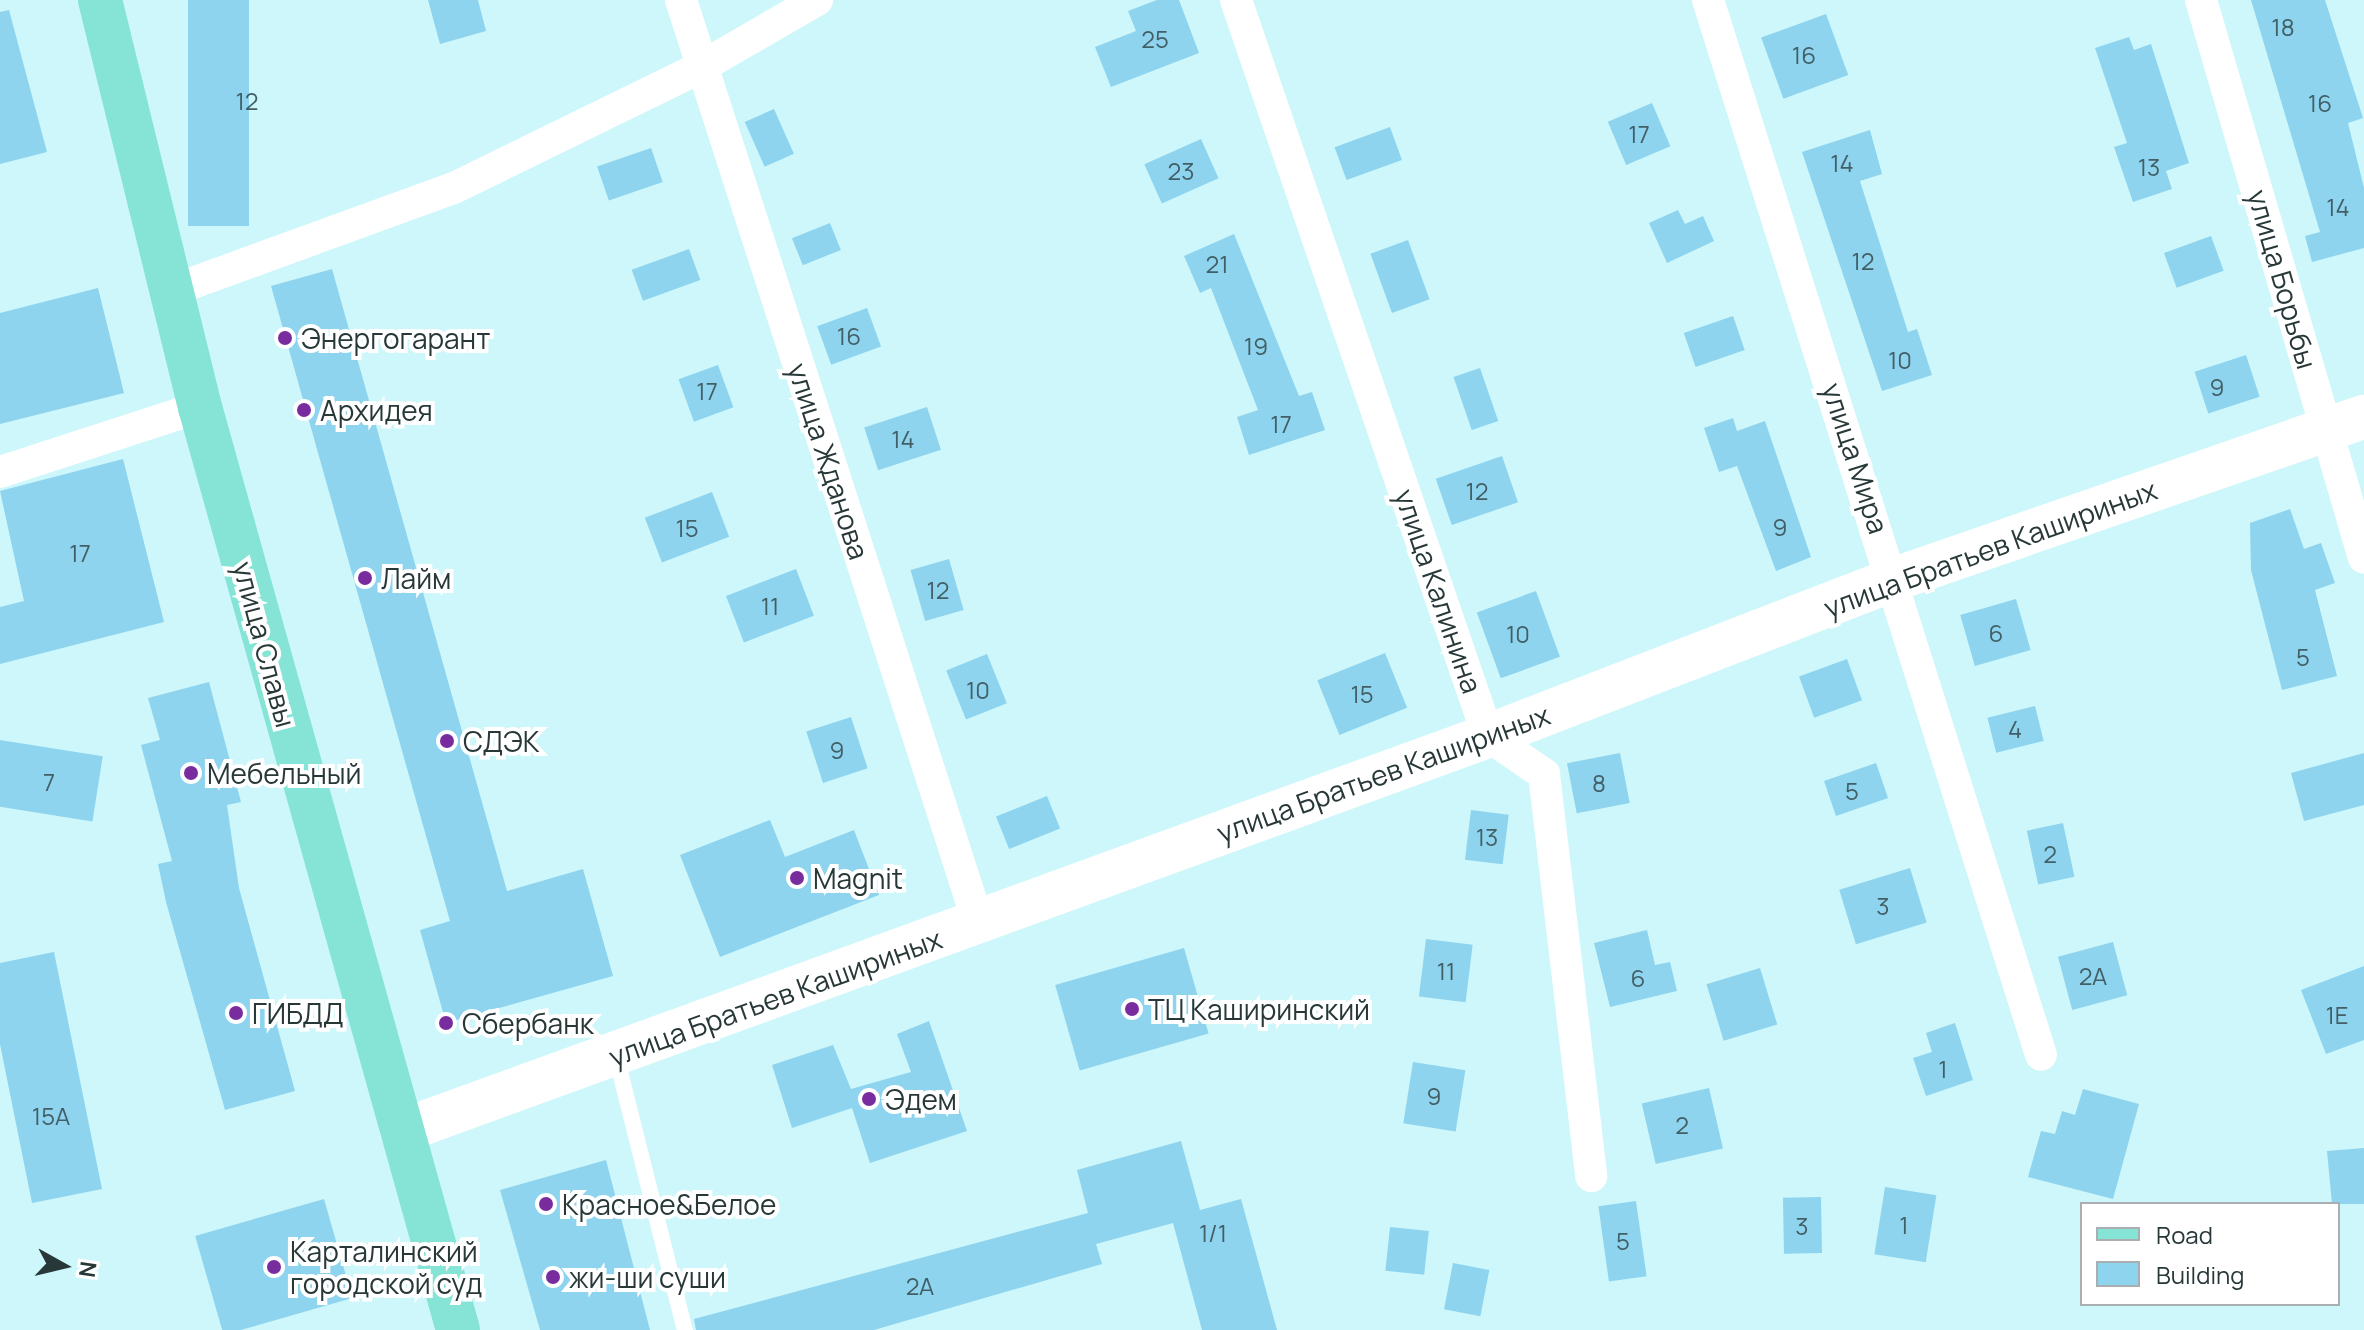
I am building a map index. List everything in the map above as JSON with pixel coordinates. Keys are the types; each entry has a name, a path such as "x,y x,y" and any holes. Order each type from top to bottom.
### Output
{"main road":[{"name":"улица Славы","path":"100,0 176,289 200,407 458,1330"},
{"name":"улица Братьев Кашириных","path":"402,1131 1488,736 1895,579 2346,423"}],"street":[{"name":"улица Жданова","path":"681,0 978,922"},
{"path":"176,289 454,188 701,67 817,0"},
{"name":"улица Калинина","path":"1236,0 1488,736"},
{"name":"улица Мира","path":"1708,0 1895,579 2041,1055"},
{"name":"улица Борьбы","path":"2201,0 2346,423 2364,558"},
{"path":"0,472 200,407"},
{"path":"1488,736 1544,774 1591,1176"}],"lane":[{"path":"616,1054 685,1330"}],"building":[{"path":"188,0 249,0 249,226 188,226"},
{"path":"428,0 478,0 486,31 440,44"},
{"path":"1157,0 1179,0 1199,53 1111,87 1095,47 1136,31 1128,11"},
{"path":"2251,0 2325,0 2363,118 2348,123 2364,188 2364,248 2312,262 2305,236 2320,232"},
{"path":"9,10 47,152 0,164 0,12"},
{"path":"1826,14 1848,75 1783,99 1761,38"},
{"path":"2129,37 2134,50 2151,44 2189,163 2166,171 2172,189 2133,202 2114,147 2127,143 2095,48"},
{"path":"1652,103 1670,146 1626,165 1608,122"},
{"path":"774,109 794,154 765,167 745,122"},
{"path":"1390,127 1402,160 1347,180 1335,147"},
{"path":"1870,130 1882,174 1860,181 1908,332 1917,329 1932,375 1882,391 1802,152"},
{"path":"1201,139 1218,178 1162,204 1144,164"},
{"path":"651,148 663,182 609,201 597,167"},
{"path":"1678,210 1685,224 1703,216 1714,241 1667,263 1649,223"},
{"path":"830,223 841,250 803,265 792,238"},
{"path":"1234,234 1299,396 1312,392 1325,430 1249,455 1237,417 1258,410 1211,288 1200,293 1184,256"},
{"path":"2211,236 2224,271 2177,288 2164,253"},
{"path":"1408,240 1430,299 1392,313 1370,254"},
{"path":"689,249 700,280 643,301 632,270"},
{"path":"332,269 507,891 583,869 613,976 446,1023 420,930 450,921 271,286"},
{"path":"98,288 124,393 0,424 0,313"},
{"path":"867,308 881,347 831,365 817,326"},
{"path":"1733,316 1745,350 1696,367 1684,333"},
{"path":"2246,355 2260,397 2208,414 2195,372"},
{"path":"718,365 733,407 694,422 679,379"},
{"path":"1480,368 1498,421 1472,430 1454,377"},
{"path":"927,407 941,450 878,470 864,427"},
{"path":"1733,418 1737,431 1765,421 1811,557 1776,571 1737,466 1719,472 1704,428"},
{"path":"1502,456 1518,502 1452,525 1436,479"},
{"path":"123,459 164,622 0,664 0,607 24,601 0,491"},
{"path":"712,492 729,537 662,563 645,518"},
{"path":"2290,509 2304,549 2321,543 2335,583 2315,590 2337,676 2282,690 2251,570 2250,523"},
{"path":"949,559 964,610 925,621 911,570"},
{"path":"796,569 814,616 744,643 726,596"},
{"path":"1536,591 1560,657 1501,678 1477,613"},
{"path":"2016,599 2031,650 1975,666 1960,615"},
{"path":"1385,653 1407,708 1339,735 1317,680"},
{"path":"987,654 1007,703 966,720 946,670"},
{"path":"1847,659 1862,700 1814,718 1799,676"},
{"path":"209,682 241,802 227,805 239,888 295,1091 225,1110 166,902 158,864 172,861 141,745 160,740 148,698"},
{"path":"2035,706 2044,741 1996,753 1987,718"},
{"path":"851,717 868,768 823,783 806,732"},
{"path":"0,740 103,756 92,821 0,807"},
{"path":"1620,753 1630,803 1577,813 1567,763"},
{"path":"2364,753 2364,805 2304,821 2291,773"},
{"path":"1876,763 1888,798 1836,816 1824,781"},
{"path":"1047,796 1060,828 1009,849 996,817"},
{"path":"1471,810 1509,815 1503,864 1465,860"},
{"path":"770,820 785,857 854,830 879,895 720,957 680,855"},
{"path":"2063,823 2074,877 2038,884 2027,831"},
{"path":"1910,868 1927,923 1856,944 1839,890"},
{"path":"1647,930 1655,965 1670,962 1677,991 1610,1007 1594,943"},
{"path":"1426,939 1473,945 1466,1002 1419,997"},
{"path":"2113,942 2127,995 2072,1010 2058,957"},
{"name":"ТЦ Каширинский","path":"1184,948 1209,1034 1080,1070 1055,985"},
{"path":"54,952 102,1189 32,1203 0,1044 0,963"},
{"path":"2364,966 2364,1040 2326,1054 2301,990"},
{"path":"1760,968 1777,1024 1724,1041 1706,984"},
{"name":"Эдем","path":"929,1021 967,1131 870,1163 852,1108 792,1128 772,1065 833,1045 851,1089 911,1072 897,1034"},
{"path":"1955,1023 1973,1080 1926,1096 1913,1058 1932,1052 1926,1033"},
{"path":"1413,1062 1465,1070 1456,1132 1403,1123"},
{"path":"1709,1088 1723,1148 1656,1164 1642,1104"},
{"path":"2083,1089 2139,1104 2113,1199 2028,1177 2041,1131 2055,1134 2062,1111 2075,1115"},
{"path":"1181,1141 1200,1210 1241,1199 1277,1330 1202,1330 1173,1223 1096,1244 1102,1264 874,1330 696,1330 694,1319 1088,1213 1077,1170"},
{"path":"2364,1148 2364,1204 2332,1202 2327,1151"},
{"path":"606,1160 650,1330 540,1330 500,1190"},
{"path":"1885,1187 1936,1195 1926,1262 1874,1254"},
{"path":"1821,1197 1822,1253 1784,1254 1783,1198"},
{"name":"Карталинский городской суд","path":"324,1199 352,1298 241,1330 222,1330 195,1236"},
{"path":"1636,1201 1647,1276 1609,1282 1598,1206"},
{"path":"1390,1227 1429,1231 1424,1275 1385,1271"},
{"path":"1453,1263 1489,1270 1480,1316 1444,1309"}],"place":[{"name":"Энергогарант","path":"285,338"},
{"name":"Архидея","path":"304,410"},
{"name":"Лайм","path":"365,578"},
{"name":"СДЭК","path":"447,741"},
{"name":"Мебельный","path":"191,773"},
{"name":"Magnit","path":"797,878"},
{"name":"ТЦ Каширинский","path":"1132,1009"},
{"name":"ГИБДД","path":"236,1013"},
{"name":"Сбербанк","path":"446,1023"},
{"name":"Эдем","path":"869,1099"},
{"name":"Красное&Белое","path":"546,1204"},
{"name":"Карталинский городской суд","path":"274,1267"},
{"name":"жи-ши суши","path":"553,1277"}]}
